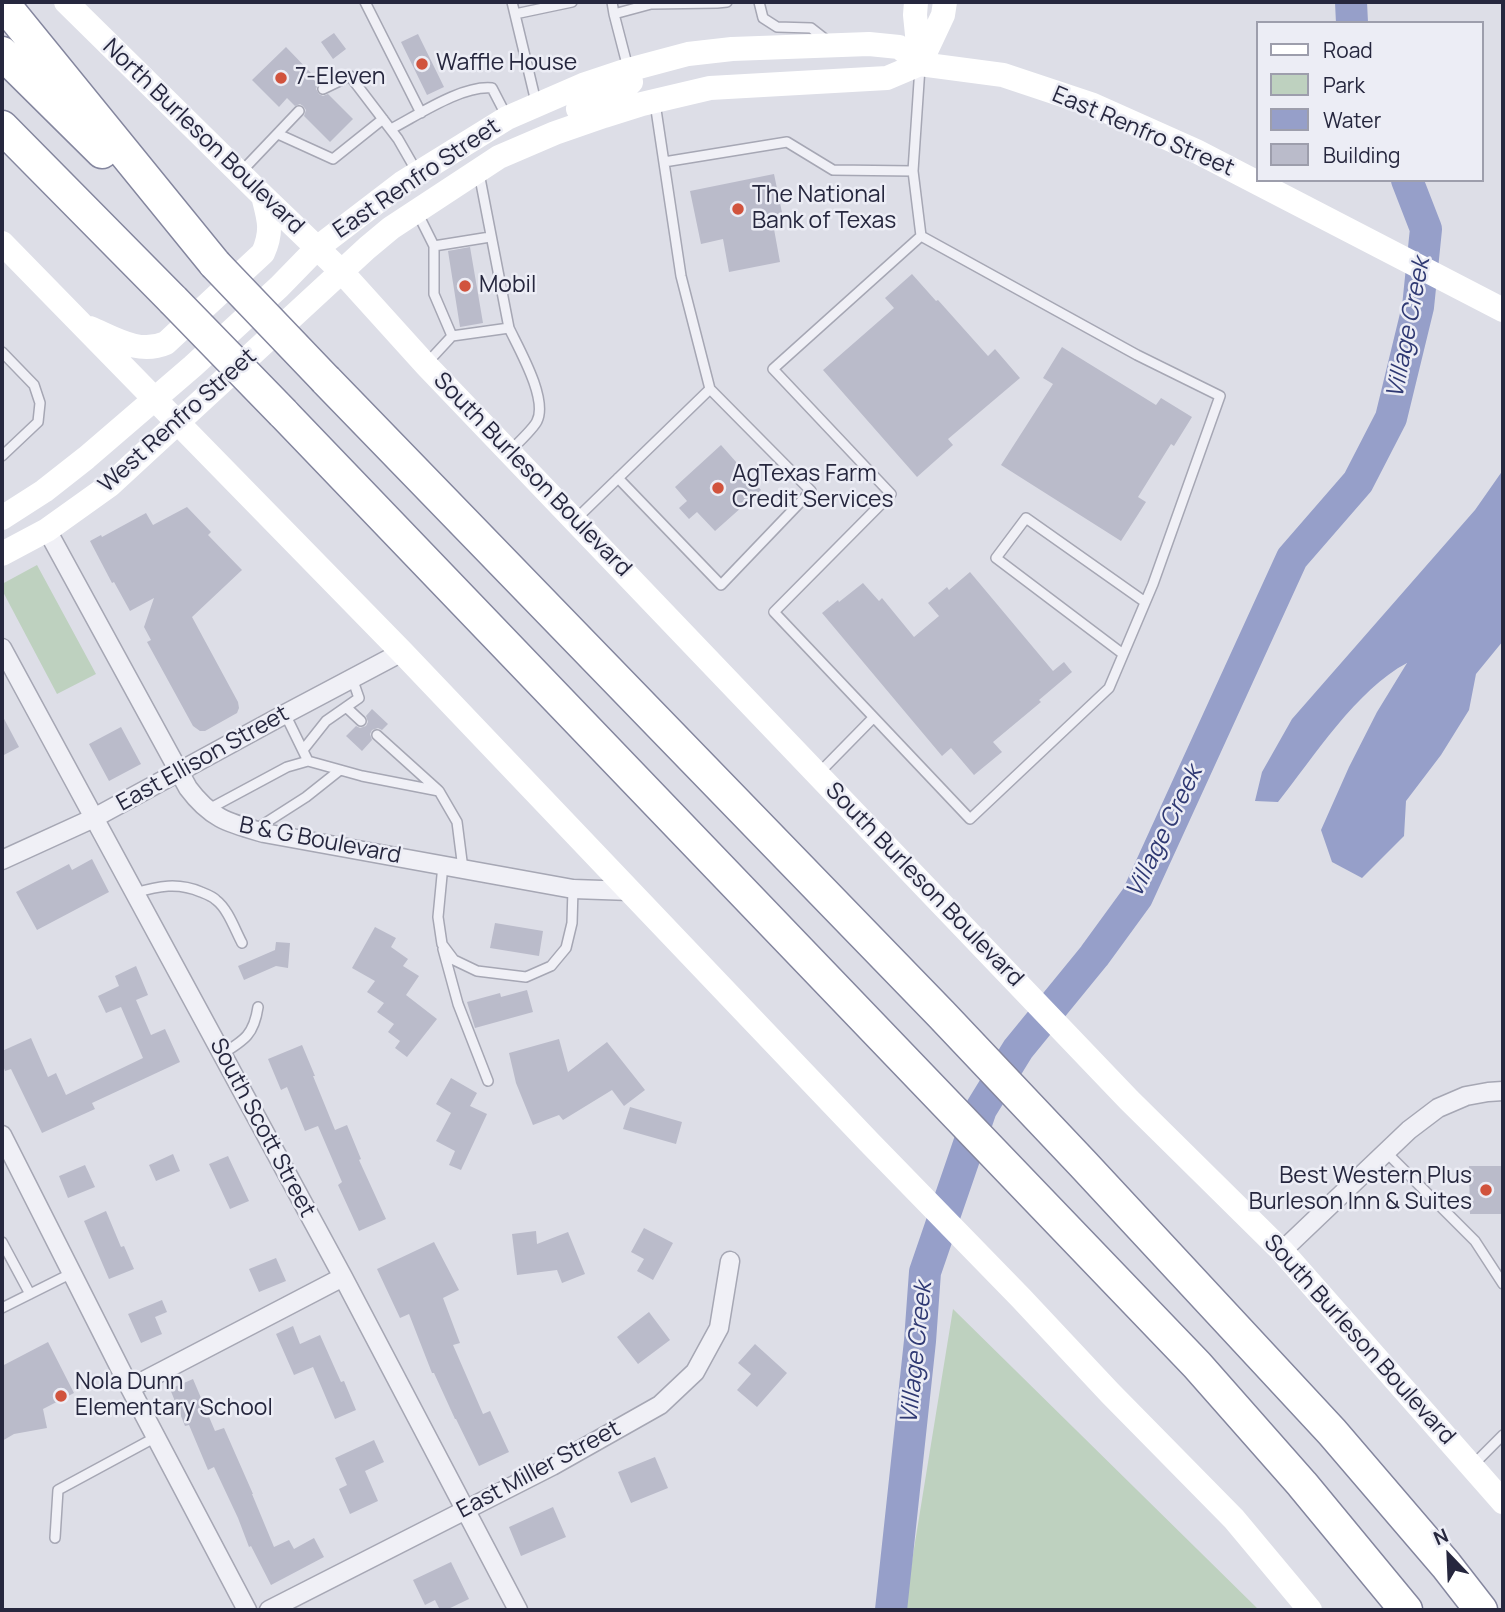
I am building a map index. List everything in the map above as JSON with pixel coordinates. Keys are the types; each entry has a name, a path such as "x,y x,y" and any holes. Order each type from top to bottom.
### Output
{"highway":[{"path":"2,2 215,264"},
{"path":"2,53 215,264 941,1014 1332,1432 1481,1610"},
{"path":"2,127 283,413 1197,1366 1302,1484 1406,1610"}],"main road":[{"name":"North Burleson Boulevard","path":"66,2 341,271"},
{"path":"916,2 920,64"},
{"path":"920,64 943,15 944,2"},
{"name":"East Renfro Street","path":"317,248 417,173 507,118 583,85 628,70 688,54 732,48 869,44 899,47 920,64"},
{"name":"East Renfro Street","path":"341,271 391,228 499,156 555,133 654,101 710,88 887,78 920,64 1003,75 1093,105 1196,150 1256,181"},
{"path":"499,156 510,140 544,122 622,91 631,82 628,70"},
{"name":"East Renfro Street","path":"1257,182 1503,310"},
{"path":"80,323 136,347 157,347 166,343 263,253 269,239 270,221 263,196"},
{"path":"2,243 402,652 869,1142 1234,1519 1310,1610"},
{"name":"West Renfro Street","path":"154,399 279,287 317,248"},
{"name":"West Renfro Street","path":"2,554 47,530 110,485 341,271"},
{"name":"South Burleson Boulevard","path":"341,271 426,365 1129,1100 1282,1251 1503,1502"},
{"path":"2,518 44,491 154,399"}],"street":[{"name":"B & G Boulevard","path":"47,530 188,788 207,810 226,822 254,830 573,889 631,891"},
{"name":"South Scott Street","path":"2,648 343,1277 518,1610"},
{"name":"East Ellison Street","path":"2,860 94,818 402,652"},
{"path":"1282,1251 1409,1130 1438,1108 1466,1096 1503,1091"},
{"path":"2,1135 9,1165 72,1273 247,1610"},
{"name":"East Miller Street","path":"269,1610 552,1466 660,1405 695,1372 719,1328 730,1261"},
{"path":"130,1388 343,1277"}],"lane":[{"path":"365,2 421,113"},
{"path":"512,2 536,106"},
{"path":"515,14 572,2"},
{"path":"612,2 628,70"},
{"path":"614,13 651,3 720,2"},
{"path":"759,2 763,18 777,27 811,28 832,45"},
{"path":"920,64 913,171 921,236"},
{"path":"323,89 350,76 398,139 417,173"},
{"path":"391,129 453,96 482,87 492,88 507,118"},
{"path":"618,478 721,585 811,491 710,389 681,276 654,101"},
{"path":"240,173 299,111"},
{"path":"278,134 333,159 383,118"},
{"path":"664,162 787,142 833,170 913,171"},
{"path":"478,170 509,328 536,385 539,400 538,420 510,452"},
{"path":"417,211 433,246 435,294 452,336"},
{"path":"921,236 1137,355 1220,396 1145,602 1109,688 970,819 775,612 891,494 773,369 921,236"},
{"path":"433,246 490,237"},
{"path":"426,365 452,336 509,328"},
{"path":"2,352 34,385 40,403 38,422 2,456"},
{"path":"575,520 710,389"},
{"path":"1124,654 996,558 1026,519 1145,602"},
{"path":"303,750 326,721 359,698 352,678"},
{"path":"346,707 361,721"},
{"path":"285,713 308,761"},
{"path":"818,774 873,718"},
{"path":"377,735 439,791 457,822 463,869"},
{"path":"207,810 287,767 308,761 362,776 439,791"},
{"path":"254,830 306,797 340,770"},
{"path":"443,865 438,917 442,944 457,1004 488,1081"},
{"path":"135,893 175,885 208,895 217,901 242,943"},
{"path":"442,944 454,960 477,971 527,977 551,966 566,948 572,923 573,889"},
{"path":"222,1054 249,1035 255,1024 258,1007"},
{"path":"1387,1152 1475,1241 1503,1284"},
{"path":"2,1242 30,1294"},
{"path":"2,1308 72,1273"},
{"path":"1472,1467 1503,1435"},
{"path":"55,1538 58,1490 156,1437"}],"green space":[{"path":"37,565 96,674 57,694 2,590 2,584"},
{"path":"953,1309 1259,1610 904,1610"}],"water":[{"path":"1503,470 1503,641 1476,674 1469,710 1441,755 1406,801 1404,836 1362,878 1332,862 1321,830 1377,712 1407,663 1353,707 1278,802 1255,801 1262,772 1292,719 1475,510"}],"building":[{"name":"7-Eleven","path":"334,33 346,49 333,59 321,42"},
{"name":"Waffle House","path":"418,34 444,87 427,95 401,42"},
{"path":"286,47 311,73 309,75 318,84 316,89 319,94 328,94 353,119 330,142 304,116 306,110 303,106 295,106 287,98 279,107 252,80"},
{"name":"The National Bank of Texas","path":"774,174 785,227 774,229 780,262 729,272 723,239 701,244 690,191"},
{"name":"Mobil","path":"470,247 483,323 460,327 448,251"},
{"path":"912,274 988,356 995,349 1020,378 948,439 953,445 917,477 823,370 894,308 885,298"},
{"path":"1062,347 1156,405 1161,398 1192,417 1174,446 1171,444 1138,497 1146,502 1121,541 1001,465 1053,384 1043,378"},
{"name":"AgTexas Farm Credit Services","path":"721,445 761,490 715,531 697,512 689,519 679,508 687,501 675,487"},
{"path":"187,507 211,532 208,535 242,570 192,617 239,708 237,713 205,731 193,726 147,642 151,640 144,627 154,598 130,611 90,541 146,513 153,525"},
{"path":"970,572 1053,671 1064,662 1072,672 993,742 1002,752 974,775 951,748 942,756 822,613 863,583 879,601 882,598 914,637 939,616 928,603"},
{"path":"372,709 388,724 382,730 372,730 372,740 362,751 346,736 356,726 366,726 366,716"},
{"path":"2,715 19,747 2,756"},
{"path":"121,727 141,764 109,781 89,744"},
{"path":"92,859 109,892 37,930 16,892 69,864 72,870"},
{"path":"495,923 543,931 539,956 490,948"},
{"path":"375,927 396,938 391,947 408,959 403,966 419,976 406,995 437,1019 407,1057 395,1048 400,1041 388,1032 394,1024 377,1012 384,1003 367,992 375,981 352,968"},
{"path":"276,942 290,943 288,968 276,966 244,980 238,966 275,950"},
{"path":"136,966 148,995 136,1000 151,1035 165,1029 180,1062 92,1103 95,1109 42,1133 11,1069 5,1071 2,1051 31,1038 48,1077 56,1073 66,1095 143,1058 121,1007 106,1013 98,996 119,986 115,976"},
{"path":"527,990 533,1012 475,1028 467,1002 500,993 501,997"},
{"path":"559,1039 568,1072 607,1042 645,1090 624,1106 612,1090 563,1120 559,1115 533,1125 516,1083 509,1053"},
{"path":"302,1045 335,1130 347,1125 361,1159 359,1160 386,1219 359,1231 338,1185 342,1182 318,1126 305,1131 287,1087 281,1090 268,1059"},
{"path":"451,1078 477,1093 470,1106 487,1114 461,1170 449,1165 455,1151 436,1141 451,1113 436,1104"},
{"path":"630,1107 682,1122 676,1144 623,1129"},
{"path":"173,1154 180,1171 156,1181 149,1165"},
{"path":"228,1156 249,1201 230,1209 209,1164"},
{"path":"85,1165 95,1187 68,1198 59,1176"},
{"name":"Best Western Plus Burleson Inn & Suites","path":"1469,1166 1503,1166 1503,1214 1470,1214"},
{"path":"106,1211 121,1247 124,1246 134,1269 109,1279 84,1221"},
{"path":"644,1228 673,1243 653,1280 637,1271 644,1259 631,1252"},
{"path":"536,1231 537,1244 568,1232 585,1274 562,1283 557,1270 517,1275 512,1234"},
{"path":"434,1242 459,1290 443,1298 460,1343 453,1345 483,1414 490,1411 509,1452 479,1466 432,1373 409,1314 400,1318 377,1269"},
{"path":"276,1258 286,1281 259,1292 249,1269"},
{"path":"162,1300 167,1312 155,1317 162,1334 141,1343 128,1314"},
{"path":"649,1312 670,1340 638,1364 617,1337"},
{"path":"293,1326 300,1344 320,1335 356,1410 335,1419 313,1367 294,1375 276,1334"},
{"path":"48,1342 74,1393 43,1409 47,1428 14,1434 2,1441 2,1366"},
{"path":"755,1344 787,1373 757,1407 737,1390 751,1374 738,1363"},
{"path":"193,1379 215,1431 224,1428 274,1547 289,1540 294,1549 314,1538 324,1557 271,1585 251,1546 249,1547 214,1467 208,1470 189,1425 185,1426 170,1389"},
{"path":"374,1440 384,1462 365,1471 378,1501 350,1514 339,1489 347,1485 335,1458"},
{"path":"655,1457 668,1488 631,1503 618,1472"},
{"path":"553,1507 566,1537 521,1556 509,1527"},
{"path":"451,1562 469,1599 446,1610 440,1610 435,1600 425,1605 413,1580"}],"waterway":[{"name":"Village Creek","path":"1351,2 1352,21"},
{"name":"Village Creek","path":"891,1610 925,1272 981,1109 1018,1049 1094,956 1137,897 1292,558 1358,482 1391,418 1418,307 1426,229 1408,182"}],"place":[{"name":"Waffle House","path":"422,64"},
{"name":"7-Eleven","path":"281,78"},
{"name":"The National Bank of Texas","path":"738,209"},
{"name":"Mobil","path":"465,286"},
{"name":"AgTexas Farm Credit Services","path":"718,488"},
{"name":"Best Western Plus Burleson Inn & Suites","path":"1486,1190"},
{"name":"Nola Dunn Elementary School","path":"61,1396"}]}
